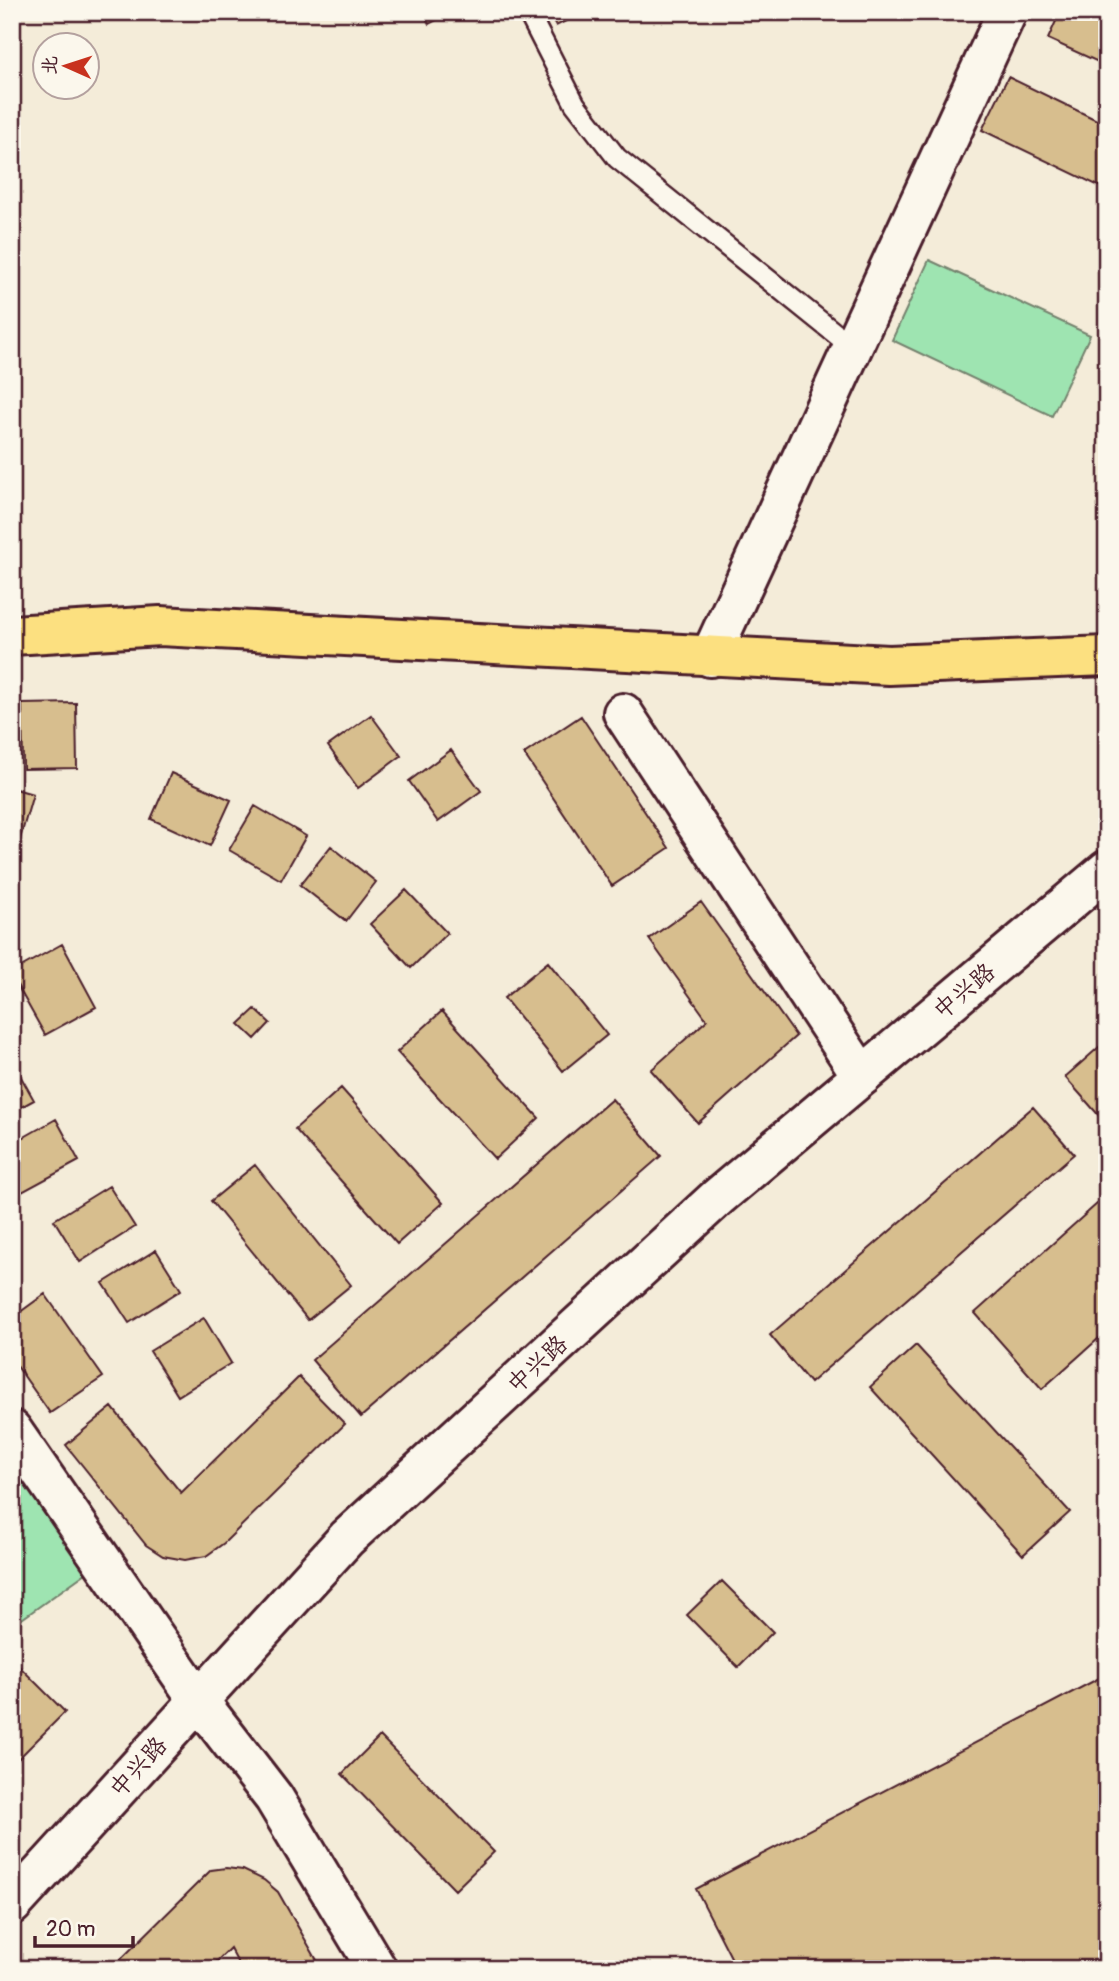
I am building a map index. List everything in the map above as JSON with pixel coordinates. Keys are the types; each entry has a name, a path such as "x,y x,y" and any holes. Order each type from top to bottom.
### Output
{"main road":[{"path":"12,635 160,626 889,665 1107,656"}],"street":[{"path":"710,657 1007,12"},
{"path":"623,713 862,1076"},
{"name":"中兴路","path":"12,1905 347,1538 718,1197 1107,870"},
{"path":"12,1430 199,1701 274,1798 377,1969"}],"lane":[{"path":"528,12 575,104 617,158 852,347"}],"green space":[{"path":"929,260 1090,335 1052,416 892,340"},
{"path":"12,1467 90,1570 12,1626"}],"building":[{"path":"423,12 452,12 429,24"},
{"path":"549,12 584,12 556,26"},
{"path":"1060,12 1107,12 1107,66 1048,39"},
{"path":"1008,77 1107,125 1107,190 982,130"},
{"path":"76,703 77,768 23,769 22,704"},
{"path":"371,715 401,756 358,788 328,746"},
{"path":"581,716 669,848 612,886 524,754"},
{"path":"451,750 481,791 438,822 409,781"},
{"path":"171,773 231,800 210,846 151,819"},
{"path":"12,788 33,794 16,853 12,852"},
{"path":"255,806 306,836 281,880 229,850"},
{"path":"331,846 376,882 346,921 300,885"},
{"path":"406,890 447,933 411,968 370,924"},
{"path":"701,902 796,1036 698,1123 651,1070 707,1020 649,939"},
{"path":"62,944 96,1007 45,1035 12,972"},
{"path":"548,962 607,1035 563,1071 504,998"},
{"path":"255,1009 270,1023 255,1039 239,1024"},
{"path":"442,1011 539,1118 495,1159 397,1052"},
{"path":"1107,1040 1107,1115 1102,1119 1065,1077"},
{"path":"12,1061 34,1100 12,1112"},
{"path":"341,1088 443,1203 397,1244 295,1129"},
{"path":"612,1099 661,1156 361,1417 312,1360"},
{"path":"1033,1107 1074,1154 810,1383 770,1335"},
{"path":"56,1119 79,1161 22,1192 12,1175 12,1144"},
{"path":"255,1165 351,1285 308,1320 211,1201"},
{"path":"109,1186 135,1227 80,1262 54,1220"},
{"path":"1107,1195 1107,1331 1042,1389 975,1313"},
{"path":"156,1250 181,1290 129,1323 103,1283"},
{"path":"45,1294 103,1377 50,1413 12,1359 12,1318"},
{"path":"204,1318 231,1363 178,1396 150,1351"},
{"path":"916,1345 1070,1512 1023,1555 870,1387"},
{"path":"299,1377 345,1424 224,1543 206,1556 185,1560 163,1556 146,1545 66,1445 112,1407 181,1493"},
{"path":"722,1581 773,1632 738,1667 687,1615"},
{"path":"19,1666 65,1712 12,1765 12,1674"},
{"path":"1107,1674 1107,1969 737,1969 696,1889"},
{"path":"380,1736 494,1852 455,1890 342,1774"},
{"path":"211,1870 243,1870 264,1880 278,1892 322,1969 241,1969 230,1948 209,1969 111,1969"}]}
